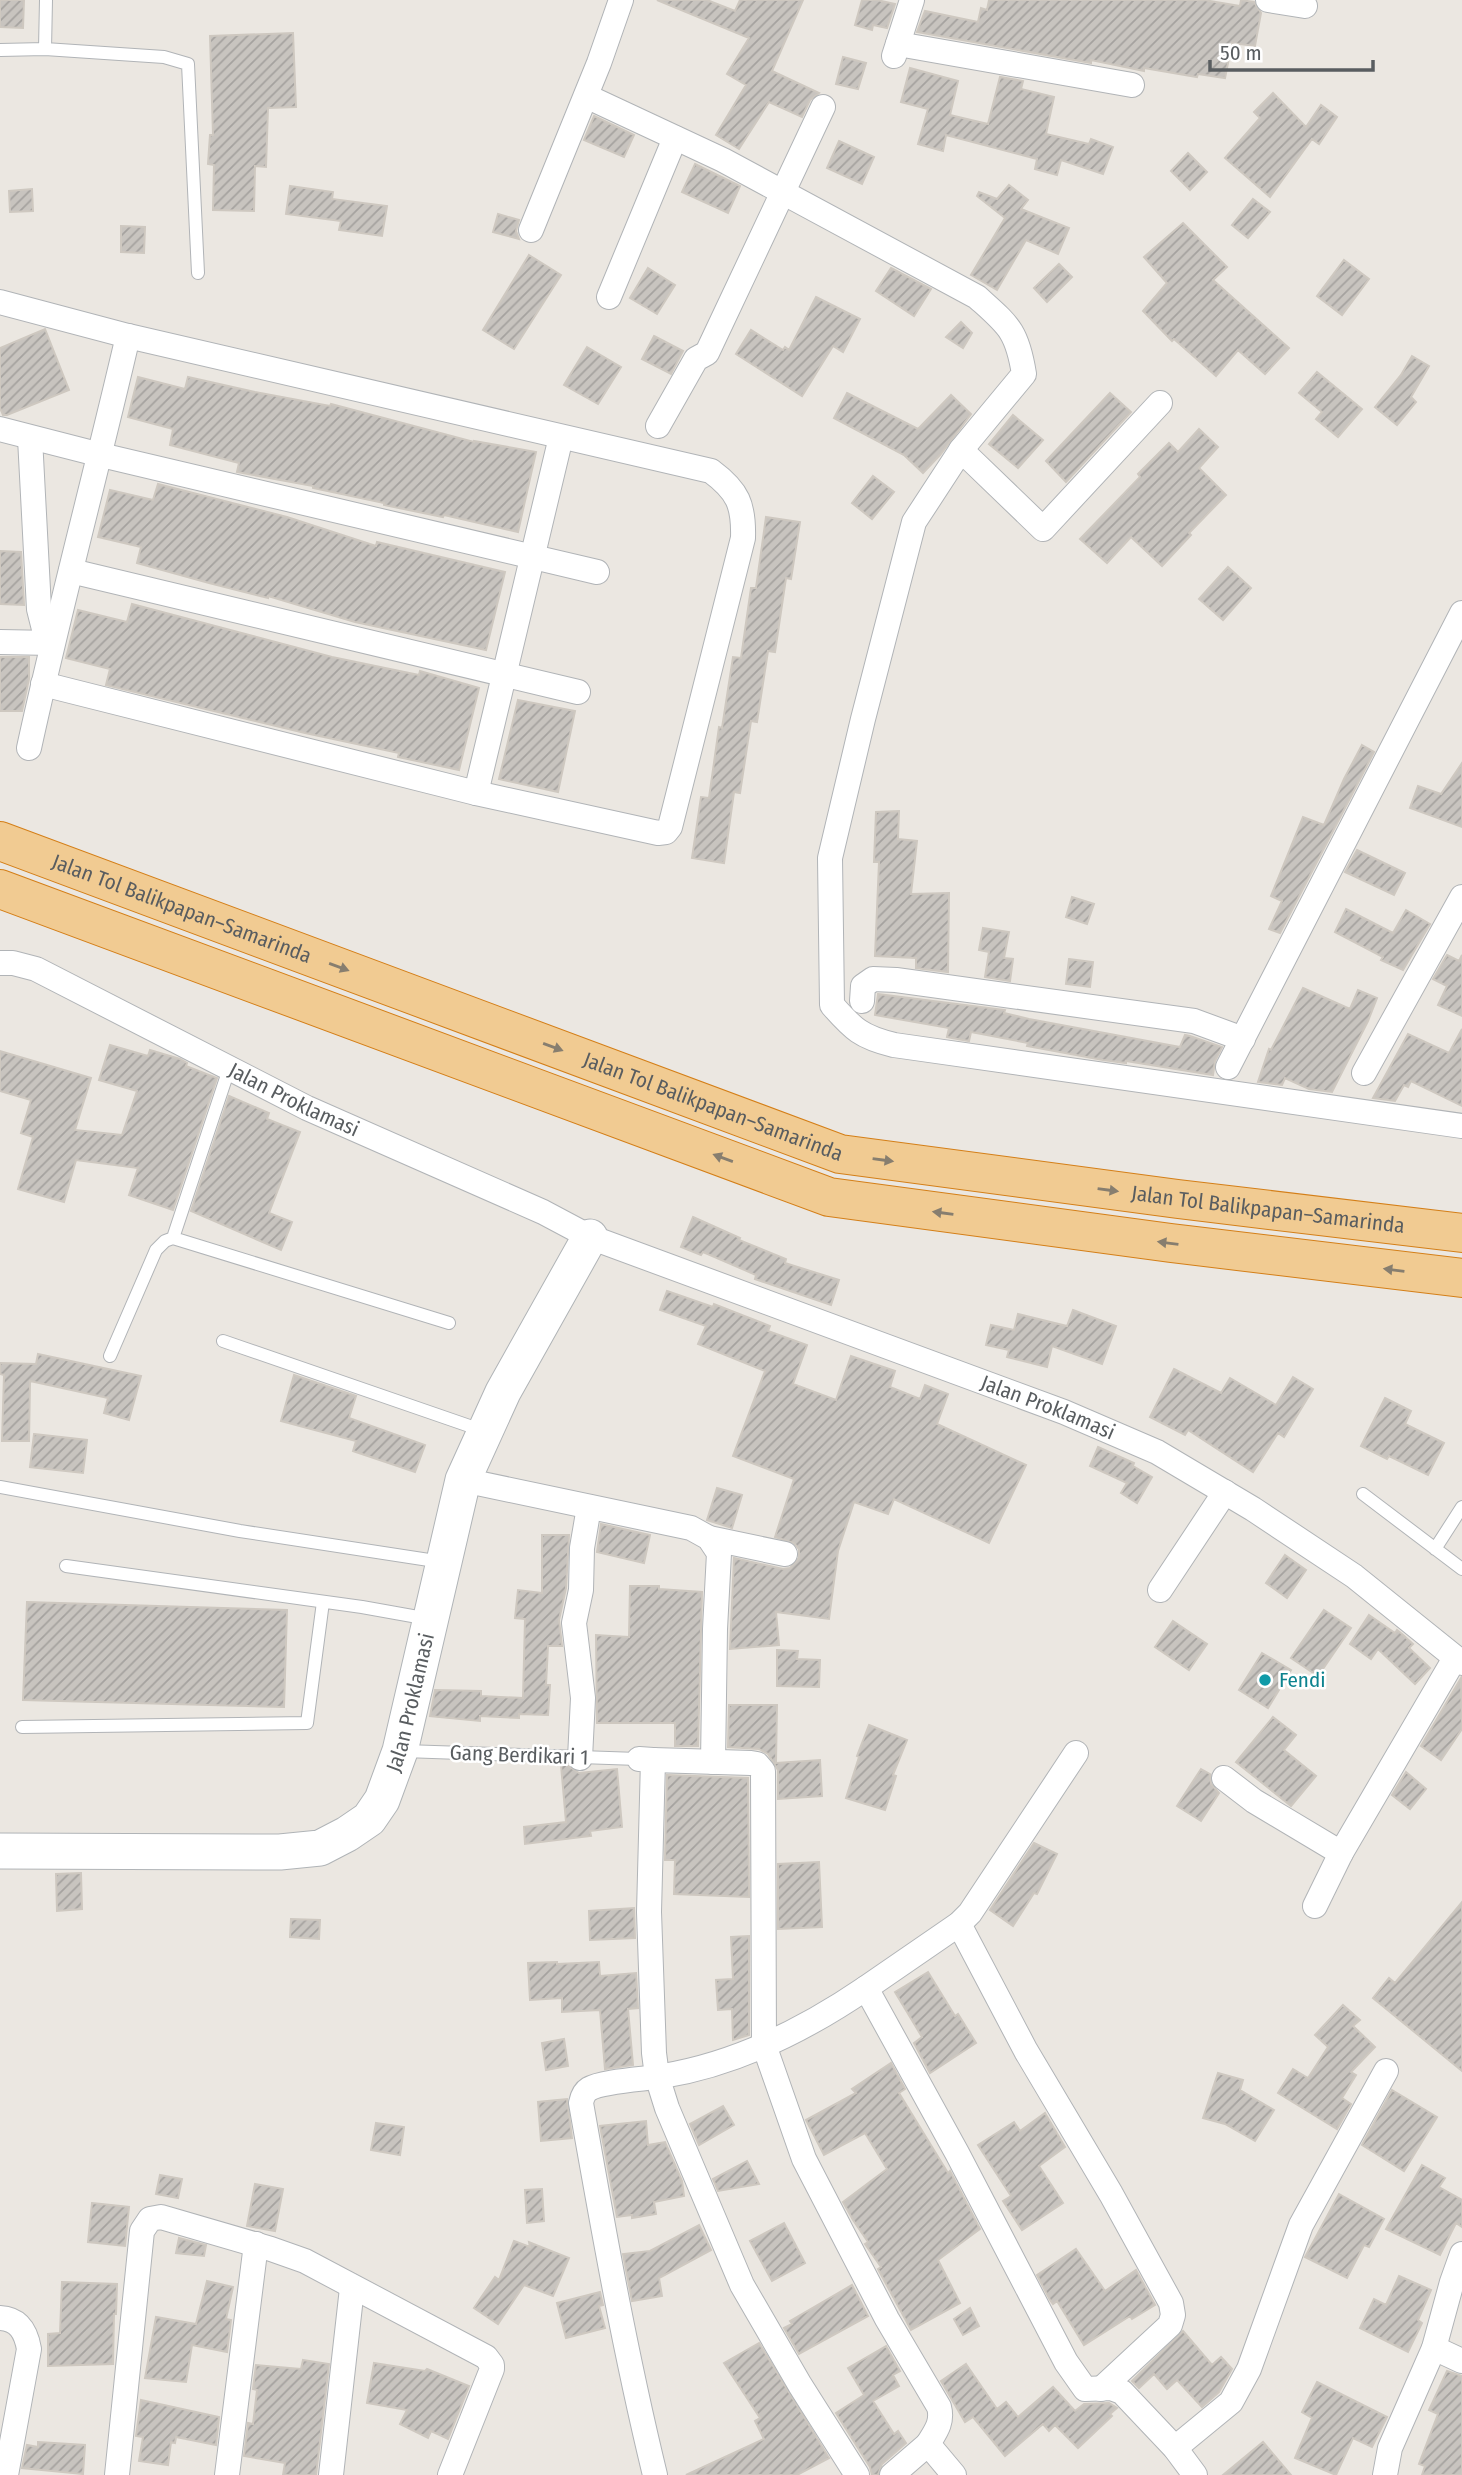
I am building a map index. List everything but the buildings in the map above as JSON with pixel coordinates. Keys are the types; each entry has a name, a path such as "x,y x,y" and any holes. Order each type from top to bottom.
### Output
{"highway":[{"name":"Jalan Tol Balikpapan–Samarinda","path":"0,841 841,1154 1462,1233"},
{"name":"Jalan Tol Balikpapan–Samarinda","path":"0,889 829,1197 1171,1243 1462,1278"}],"street":[{"path":"531,230 586,96 621,0"},
{"path":"912,0 896,50 1132,85"},
{"path":"1268,0 1305,6"},
{"path":"586,96 723,160 976,297 1006,324 1020,346 1024,374 961,450 914,522 830,858 832,1005 854,1030 894,1045 1462,1126"},
{"path":"658,426 696,359 707,354 823,107"},
{"path":"609,297 676,138"},
{"path":"0,302 128,337 712,471 727,483 738,498 744,516 743,538 673,814 666,832 658,833 476,793 43,684"},
{"path":"29,748 52,643 101,455 128,337"},
{"path":"961,450 1044,530 1160,403"},
{"path":"0,429 597,572"},
{"path":"476,793 561,437"},
{"path":"30,438 39,609 44,629 52,643"},
{"path":"71,571 578,692"},
{"path":"1228,1067 1462,613"},
{"path":"0,642 52,643"},
{"path":"1364,1073 1462,897"},
{"name":"Jalan Proklamasi","path":"0,962 36,970 307,1108 543,1212 590,1237 1064,1412 1157,1452 1226,1492 1353,1576 1459,1661"},
{"path":"862,1001 863,986 873,979 896,980 1194,1021 1242,1039"},
{"name":"Jalan Proklamasi","path":"0,1851 280,1852 320,1848 369,1819 382,1800 400,1751 463,1480 503,1392 590,1237"},
{"path":"463,1480 691,1528 709,1538 785,1554"},
{"path":"1160,1590 1226,1492"},
{"path":"580,1758 583,1698 574,1623 581,1590 582,1548 589,1507"},
{"path":"709,1538 719,1553 713,1762"},
{"path":"1315,1906 1341,1853 1459,1661"},
{"path":"655,2475 634,2389 606,2249 581,2103 589,2090 599,2085 719,2062 764,2045 842,2004 959,1924 977,1904 1076,1753"},
{"path":"857,2475 800,2385 742,2285 687,2159 657,2076 649,1912 646,1760 751,1763 757,1764 763,1771 764,2045 804,2159 887,2319 939,2407 941,2415 939,2427 928,2444 892,2475"},
{"path":"1224,1779 1254,1801 1341,1853"},
{"path":"959,1924 1026,2051 1111,2194 1171,2303 1170,2325 1101,2389"},
{"path":"866,1988 957,2153 1066,2362 1085,2389 1111,2388 1122,2392 1175,2448 1195,2475"},
{"path":"1175,2448 1231,2402 1239,2388 1249,2369 1301,2225 1386,2071"},
{"path":"117,2475 142,2231 150,2219 161,2217 256,2244 304,2261 482,2354 491,2362 492,2369 450,2475"},
{"path":"227,2475 256,2244"},
{"path":"1385,2475 1390,2448 1434,2348 1462,2254"},
{"path":"331,2475 352,2288"},
{"path":"0,2318 18,2324 26,2332 29,2348 6,2475"},
{"path":"1434,2348 1462,2361"},
{"path":"928,2444 954,2475"}],"lane":[{"path":"45,49 46,0"},
{"path":"0,50 45,49 164,57 188,65 198,273"},
{"path":"173,1238 229,1069"},
{"path":"110,1356 156,1250 165,1241 173,1238 449,1323"},
{"path":"223,1341 484,1431"},
{"path":"0,1487 240,1531 443,1562"},
{"path":"1363,1494 1462,1569"},
{"path":"1435,1549 1462,1507"},
{"path":"66,1566 429,1619"},
{"path":"22,1727 307,1723 323,1602"},
{"name":"Gang Berdikari 1","path":"400,1751 646,1760"}],"place":[{"name":"Fendi","path":"1265,1680"}]}
